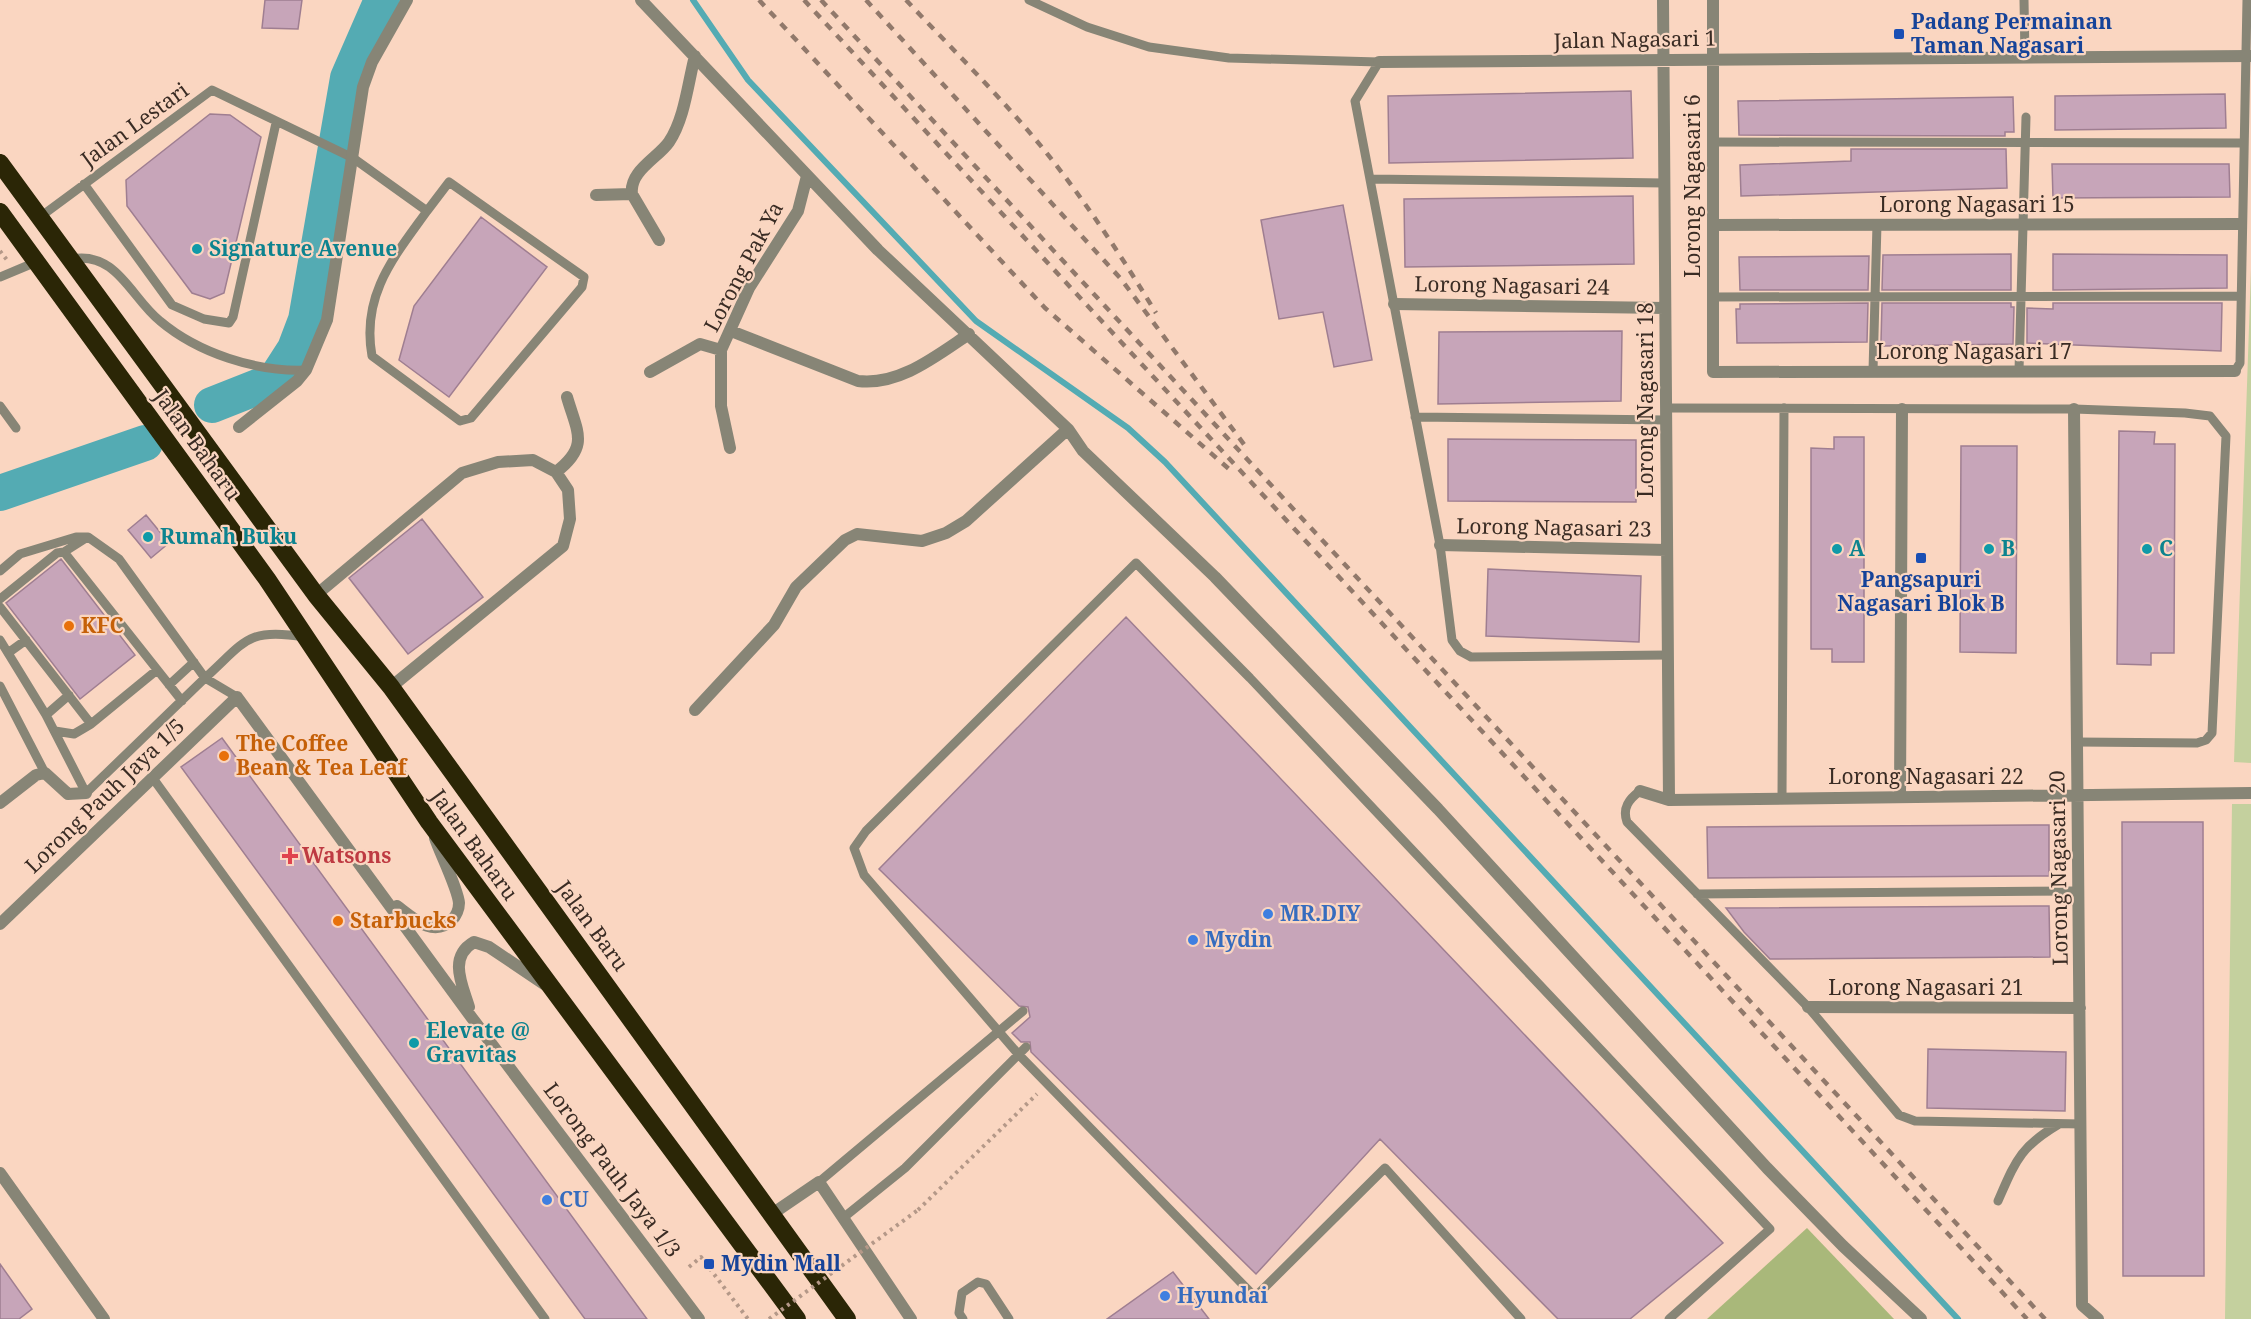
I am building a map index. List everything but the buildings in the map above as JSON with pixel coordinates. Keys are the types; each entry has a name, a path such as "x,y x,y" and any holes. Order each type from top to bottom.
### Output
{"highway":[{"name":"Jalan Baharu","path":"0,163 120,324 294,565"},
{"name":"Jalan Baharu","path":"0,212 267,579 429,822 796,1319"},
{"name":"Jalan Baru","path":"294,565 391,687 847,1319"}],"street":[{"path":"239,428 297,381 300,370 327,320 366,79 372,62 407,0"},
{"path":"641,0 878,250 1068,429 1083,451 1215,577 1438,809 1775,1176 1843,1246 1922,1319"},
{"name":"Lorong Nagasari 18","path":"1663,0 1669,800"},
{"name":"Lorong Nagasari 6","path":"1713,0 1713,372"},
{"path":"659,240 632,194 631,187 638,174 669,142 679,121 695,56"},
{"name":"Jalan Nagasari 1","path":"1379,62 2248,56"},
{"name":"Lorong Pak Ya","path":"730,448 721,406 721,350 749,288 798,211 807,176"},
{"path":"596,195 632,194"},
{"name":"Lorong Nagasari 15","path":"1713,225 2241,224"},
{"name":"Lorong Nagasari 24","path":"1394,304 1665,308"},
{"path":"731,331 858,381 872,383 886,381 925,362 969,334"},
{"path":"650,372 700,344 721,350"},
{"name":"Lorong Nagasari 17","path":"1713,372 2235,370"},
{"path":"556,472 572,459 579,442 567,396"},
{"path":"1900,797 1902,409"},
{"name":"Lorong Nagasari 20","path":"2074,409 2082,1305 2097,1319"},
{"path":"695,710 774,625 796,587 845,540 857,534 922,542 946,533 966,521 1068,429"},
{"path":"316,595 462,473 498,462 533,460 556,472 568,490 570,519 563,546 391,687"},
{"name":"Lorong Nagasari 23","path":"1440,545 1667,550"},
{"name":"Lorong Pauh Jaya 1/5","path":"0,924 237,698"},
{"name":"Lorong Pauh Jaya 1/3","path":"237,698 472,1018 699,1319"},
{"path":"0,803 36,775 45,773 68,795 86,794"},
{"name":"Lorong Nagasari 22","path":"1640,791 1669,800 2251,793"},
{"path":"386,898 421,924 434,928 446,926 456,916 459,903 429,822"},
{"path":"472,1018 460,979 458,958 463,948 474,942 489,947 550,988"},
{"name":"Lorong Nagasari 21","path":"1808,1007 2080,1008"},
{"path":"0,1173 104,1319"},
{"path":"772,1214 819,1182 908,1315 895,1319"}],"lane":[{"name":"Jalan Nagasari 1","path":"1029,0 1087,27 1149,47 1229,58 1379,62"},
{"path":"2024,0 2025,57"},
{"path":"2235,370 2240,363 2243,143 2248,56 2247,0"},
{"path":"1379,62 1355,101 1440,545 1452,640 1460,651 1471,657 1668,656"},
{"name":"Jalan Lestari","path":"40,217 212,90 352,158 427,211"},
{"path":"2019,371 2026,117"},
{"path":"84,184 172,305 204,319 229,323 233,317 280,125"},
{"path":"1713,142 2243,143"},
{"path":"1370,179 1664,183"},
{"path":"449,182 584,277 582,287 471,418 460,421 372,356 368,331 384,271 427,211 449,182"},
{"path":"1873,371 1877,224"},
{"path":"72,259 88,256 101,261 124,280 159,321 194,343 225,356 261,366 300,370"},
{"path":"0,277 36,262"},
{"path":"1713,297 2241,296"},
{"path":"0,406 16,428"},
{"path":"1415,417 1666,414 1784,408 2074,409 2185,412 2210,416 2226,436 2212,733 2206,740 2198,743 2077,742"},
{"path":"1782,797 1784,408"},
{"path":"0,571 20,554 76,537 88,537 118,559 205,678 237,698"},
{"path":"0,599 57,553 63,552 88,537"},
{"path":"63,552 182,701"},
{"path":"1521,1319 1385,1168 1255,1297 1019,1055 864,875 854,848 866,831 1136,563 1250,678 1770,1229 1669,1319"},
{"path":"0,607 91,724"},
{"path":"0,640 55,731 59,744 86,794 205,678 253,635 275,632 304,637"},
{"path":"8,654 26,640"},
{"path":"169,685 194,662"},
{"path":"55,731 74,734 91,724 157,670"},
{"path":"0,686 45,773"},
{"path":"46,715 69,695"},
{"path":"152,777 545,1319"},
{"path":"1640,791 1627,803 1624,814 1627,822 1808,1007 1899,1115 1906,1120 2081,1124"},
{"path":"1697,894 2079,891"},
{"path":"819,1182 1023,1011"},
{"path":"843,1218 905,1168 1026,1047"},
{"path":"1998,1201 2017,1158 2028,1145 2059,1124"},
{"path":"963,1319 959,1313 962,1293 978,1282 986,1284 1009,1319"}],"path":[{"path":"769,1319 918,1210 1047,1084"},
{"path":"689,1266 701,1257 729,1290 748,1319"}],"green space":[{"path":"2251,269 2251,763 2234,762"},
{"path":"2232,804 2251,804 2251,1319 2225,1319"},
{"path":"1807,1228 1894,1319 1707,1319"}],"waterway":[{"path":"212,405 275,380 295,349 306,320 348,78 382,0"},
{"path":"693,0 748,80 976,321 1128,428 1165,462 1958,1319"},
{"path":"0,493 145,443"}],"railway":[{"path":"759,0 1045,308 1229,469"},
{"path":"804,0 2027,1319"},
{"path":"821,0 2045,1319"},
{"path":"866,0 1121,279 1246,447"},
{"path":"906,0 995,93 1045,151 1103,230 1156,313"}],"place":[{"name":"Padang Permainan Taman Nagasari","path":"1899,34"},
{"name":"Signature Avenue","path":"197,249"},
{"name":"Rumah Buku","path":"148,537"},
{"name":"A","path":"1837,549"},
{"name":"B","path":"1989,549"},
{"name":"C","path":"2147,549"},
{"name":"Pangsapuri Nagasari Blok B","path":"1921,558"},
{"name":"KFC","path":"69,626"},
{"name":"The Coffee Bean & Tea Leaf","path":"224,756"},
{"name":"Watsons","path":"290,856"},
{"name":"MR.DIY","path":"1268,914"},
{"name":"Starbucks","path":"338,921"},
{"name":"Mydin","path":"1193,940"},
{"name":"Elevate @ Gravitas","path":"414,1043"},
{"name":"CU","path":"547,1200"},
{"name":"Mydin Mall","path":"709,1264"},
{"name":"Hyundai","path":"1165,1296"}]}
